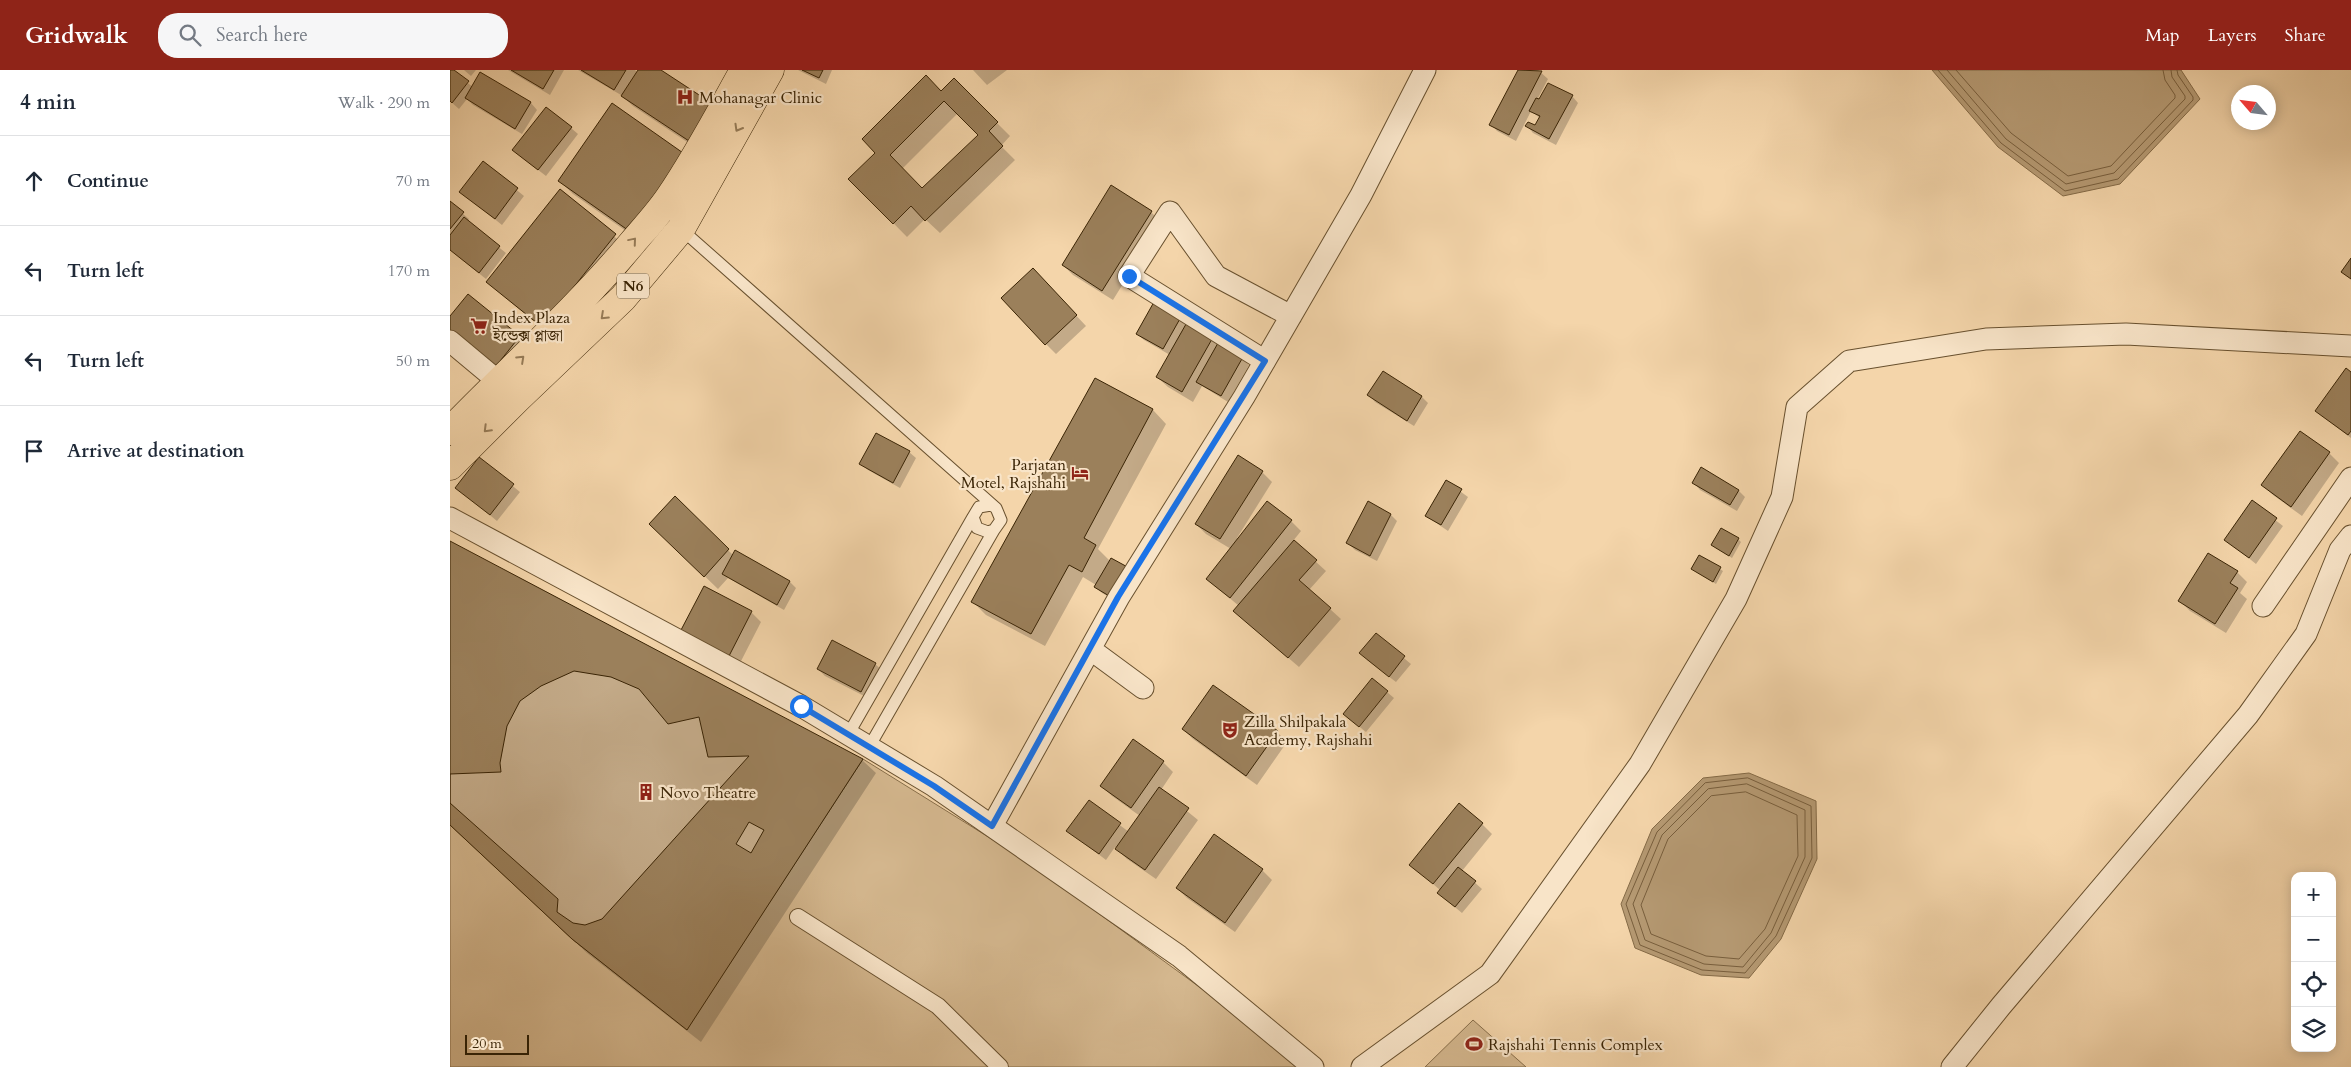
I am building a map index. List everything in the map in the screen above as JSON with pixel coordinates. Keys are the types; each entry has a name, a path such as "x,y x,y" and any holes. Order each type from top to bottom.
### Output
{"highway":[{"name":"N6","path":"450,466 562,322 606,274 668,199 705,140 744,70"},
{"name":"N6","path":"450,431 508,389 623,298 681,229 770,70"}],"street":[{"path":"992,826 1118,597 1265,361 1361,195 1425,70"},
{"path":"1265,361 1129,276 1170,212 1216,276 1291,316"},
{"path":"1362,1067 1490,974 1640,764 1736,599 1782,497 1797,407 1849,361 1986,339 2126,334 2351,346"},
{"path":"450,340 508,389"},
{"path":"2263,606 2351,478"},
{"path":"450,518 849,733 934,786 1179,956 1313,1067"},
{"path":"1952,1067 2007,998 2248,715 2306,634 2340,550 2351,536"},
{"path":"1090,649 1143,688"},
{"path":"798,917 938,1006 1000,1067"}],"lane":[{"path":"681,229 996,508 1001,520 869,747"},
{"path":"849,733 979,507 991,505 996,508"},
{"path":"973,517 974,523 982,531 994,530"}],"shaded area":[{"path":"863,759 1027,861 1250,1024 1302,1067 450,1067 450,825 572,939 687,1029"},
{"name":"Rajshahi Tennis Complex","path":"1473,1020 1526,1067 1425,1067"}],"water":[{"path":"1932,70 2181,70 2200,99 2120,184 2063,196 1998,147"},
{"path":"1749,773 1816,801 1817,859 1781,939 1749,978 1701,975 1635,948 1621,904 1652,829 1703,778"}],"building":[{"path":"450,70 454,70 469,81 452,103 450,101"},
{"path":"511,70 554,70 543,89"},
{"path":"581,70 626,70 614,90"},
{"path":"638,70 661,70 716,106 692,143 621,96"},
{"path":"802,70 823,70 819,78"},
{"path":"1518,70 1542,71 1509,135 1489,125"},
{"path":"480,72 531,102 515,129 465,98"},
{"path":"926,75 941,91 954,78 998,122 989,131 1003,146 925,221 911,206 893,224 848,179 875,153 862,139","holes":["944,101 978,135 922,188 890,155"]},
{"path":"1548,83 1573,95 1549,139 1525,126 1528,122 1535,125 1540,116 1529,111 1536,98 1539,99"},
{"path":"612,103 686,155 632,233 558,181"},
{"path":"546,107 572,127 538,170 512,150"},
{"path":"483,161 518,188 495,219 459,192"},
{"path":"1111,185 1152,211 1102,291 1062,265"},
{"path":"560,189 616,234 542,327 486,282"},
{"path":"450,201 464,212 450,229"},
{"path":"464,217 500,246 479,273 450,250 450,235"},
{"path":"2351,258 2351,279 2341,272"},
{"path":"1033,268 1077,315 1045,345 1001,298"},
{"path":"1159,293 1186,308 1163,349 1136,334"},
{"name":"Index Plaza ইন্ডেক্স প্লাজা","path":"468,294 520,336 493,370 450,335 450,316"},
{"path":"1194,310 1220,325 1182,392 1156,377"},
{"path":"1218,343 1243,357 1221,396 1196,382"},
{"path":"2346,368 2351,372 2351,431 2348,435 2315,411"},
{"path":"1383,371 1422,396 1407,421 1367,395"},
{"name":"Parjatan Motel, Rajshahi","path":"1095,378 1153,409 1084,538 1096,545 1082,572 1069,565 1031,634 971,602"},
{"path":"2300,431 2330,452 2291,507 2261,485"},
{"path":"876,433 910,451 893,483 859,464"},
{"path":"1238,455 1263,471 1220,539 1195,524"},
{"path":"479,457 514,484 490,515 455,488"},
{"path":"1701,467 1739,490 1730,505 1692,483"},
{"path":"1446,480 1462,489 1441,525 1425,516"},
{"path":"675,496 729,549 704,577 649,524"},
{"path":"2252,500 2277,518 2249,558 2224,540"},
{"path":"1267,501 1292,520 1230,598 1206,579"},
{"path":"1368,501 1391,514 1370,556 1346,543"},
{"path":"1721,528 1739,538 1729,556 1711,545"},
{"path":"1294,540 1317,560 1299,580 1331,608 1288,658 1233,611"},
{"name":"Novo Theatre","path":"450,541 863,759 687,1030 572,939 450,825"},
{"path":"735,550 790,581 777,605 722,574"},
{"path":"2208,553 2238,571 2230,583 2238,588 2215,624 2178,601"},
{"path":"1699,555 1721,567 1713,582 1691,569"},
{"path":"1111,558 1133,570 1116,600 1094,587"},
{"path":"704,586 752,611 729,656 681,630"},
{"path":"1376,633 1405,656 1389,677 1359,653"},
{"path":"832,640 876,663 861,692 817,669"},
{"path":"574,671 611,677 639,689 668,724 699,717 708,757 749,756 602,919 585,925 573,923 557,912 558,899 450,803 450,774 501,772 500,763 507,726 520,701 541,686"},
{"path":"1372,678 1388,691 1359,727 1343,714"},
{"name":"Zilla Shilpakala Academy, Rajshahi","path":"1213,685 1278,731 1246,776 1182,729"},
{"path":"1133,739 1164,761 1131,808 1100,786"},
{"path":"1159,787 1189,808 1145,870 1115,849"},
{"path":"1089,800 1121,823 1099,854 1066,831"},
{"path":"1459,803 1483,823 1433,884 1409,865"},
{"path":"749,822 764,830 751,853 736,844"},
{"path":"1214,834 1263,869 1225,923 1176,888"},
{"path":"1458,867 1476,881 1455,907 1437,893"}],"place":[{"name":"Mohanagar Clinic","path":"685,97"},
{"name":"Index Plaza ইন্ডেক্স প্লাজা","path":"479,326"},
{"name":"Parjatan Motel, Rajshahi","path":"1080,473"},
{"name":"Zilla Shilpakala Academy, Rajshahi","path":"1230,730"},
{"name":"Novo Theatre","path":"646,792"},
{"name":"Rajshahi Tennis Complex","path":"1474,1044"}],"route":[{"path":"801,706 849,733 934,786 992,826 1118,597 1265,361 1129,276"}]}
